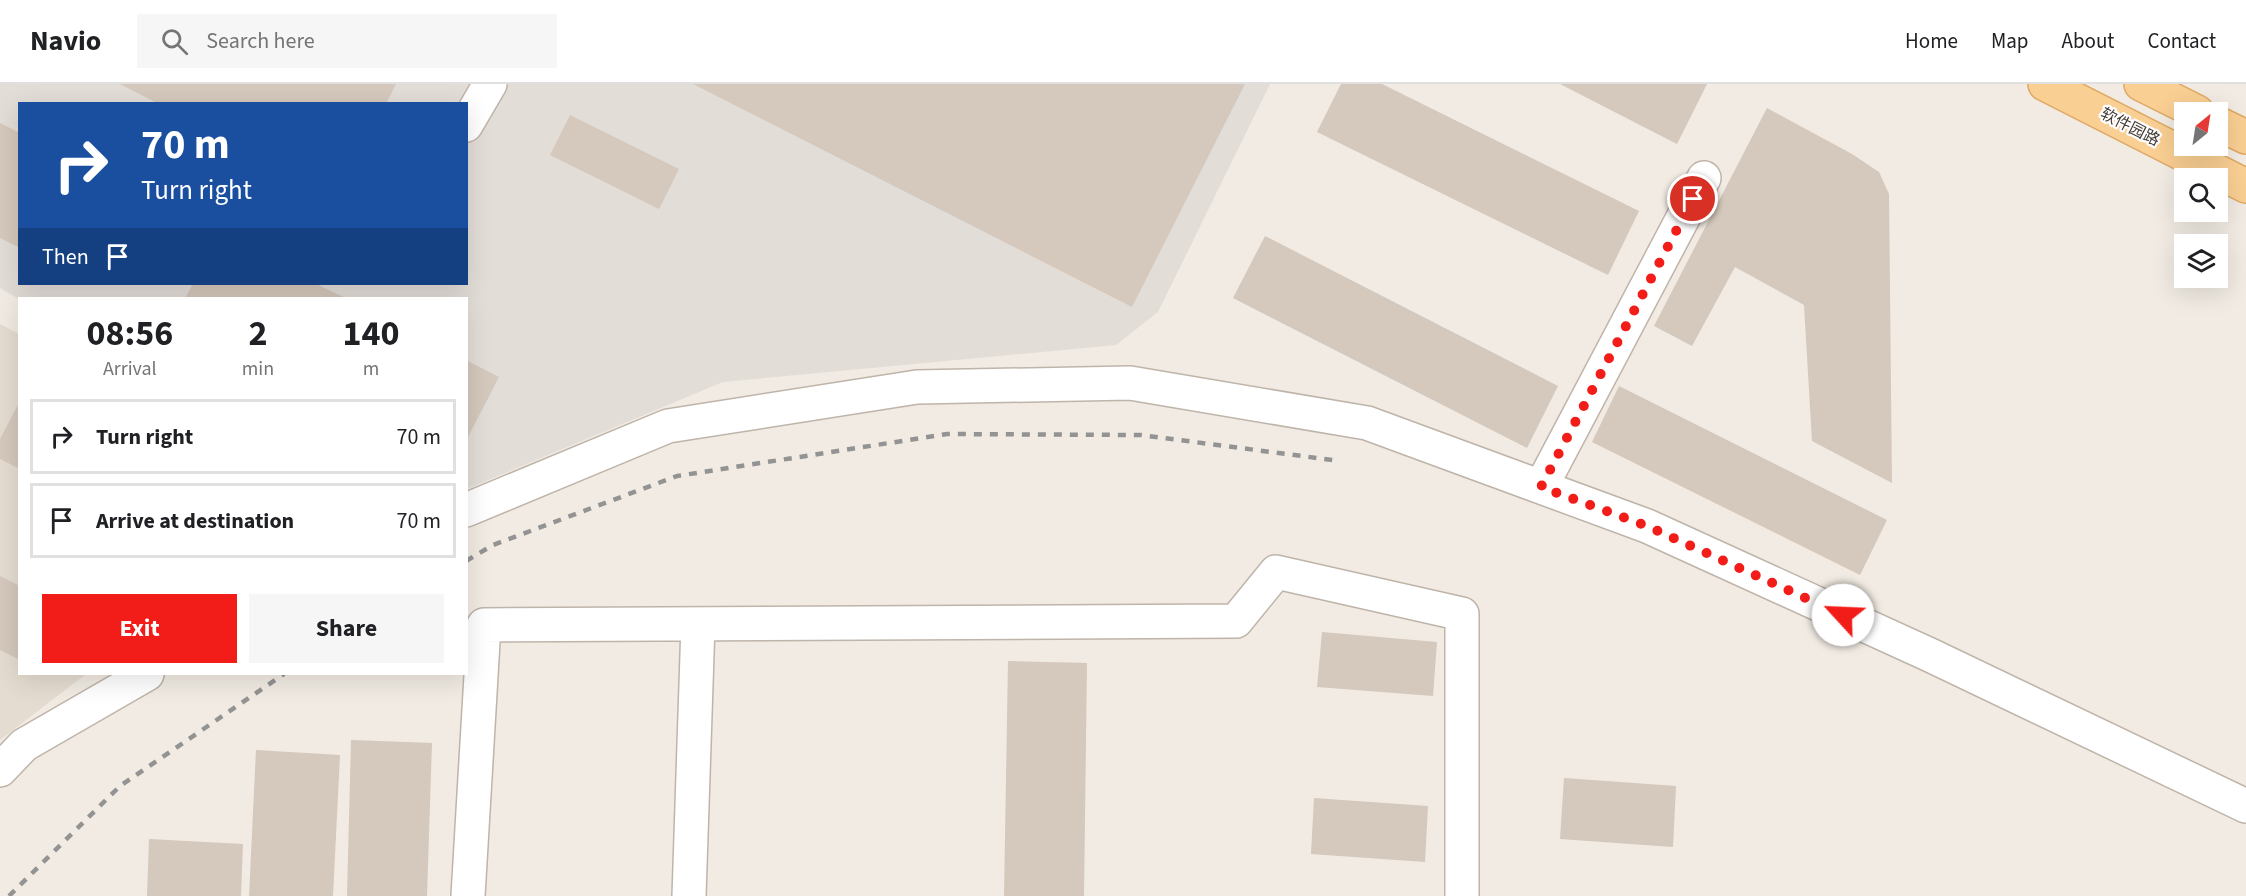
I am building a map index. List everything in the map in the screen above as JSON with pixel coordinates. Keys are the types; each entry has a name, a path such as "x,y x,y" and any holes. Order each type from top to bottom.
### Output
{"main road":[{"name":"软件园路","path":"2045,84 2246,186"},
{"path":"2140,84 2177,102"}],"street":[{"path":"468,122 490,84"},
{"path":"1541,487 1704,178"},
{"path":"468,509 669,426 928,386 1130,383 1367,423 1647,526 1930,655 2246,806"},
{"path":"468,896 484,625 1236,621 1276,572 1462,614 1462,896"},
{"path":"688,896 698,624"},
{"path":"0,770 12,738 145,675"}],"shaded area":[{"path":"0,84 1270,84 1158,312 1116,345 723,382 468,489 468,297 18,298 0,288"},
{"path":"0,324 18,333 18,675 85,675 0,740"}],"building":[{"path":"120,84 396,84 387,102 155,102"},
{"path":"693,84 1245,84 1132,307"},
{"path":"1341,84 1382,84 1639,211 1608,275 1317,132"},
{"path":"1560,84 1707,84 1677,144"},
{"path":"1767,108 1852,154 1879,172 1889,194 1892,483 1812,441 1804,305 1735,267 1692,346 1654,326"},
{"path":"570,115 679,169 659,209 550,155"},
{"path":"0,123 18,132 18,247 0,238"},
{"path":"1265,236 1558,386 1527,448 1233,298"},
{"path":"192,285 318,285 344,297 186,297"},
{"path":"468,361 499,377 468,437"},
{"path":"1619,386 1887,520 1860,575 1592,442"},
{"path":"18,405 18,468 0,459 0,439"},
{"path":"0,576 18,585 18,659 0,650"},
{"path":"1322,632 1437,642 1433,696 1317,687"},
{"path":"1008,661 1087,663 1084,896 1004,896"},
{"path":"351,740 432,743 427,896 347,896"},
{"path":"256,750 340,755 333,896 249,896"},
{"path":"1564,778 1676,786 1673,847 1560,839"},
{"path":"1314,798 1428,806 1425,862 1311,854"},
{"path":"149,839 243,844 241,896 147,896"}],"railway":[{"path":"468,560 493,545 677,476 947,434 1141,435 1340,461"},
{"path":"9,896 120,786 283,675"}],"route":[{"path":"1693,199 1541,487 1647,526 1843,615"}]}
